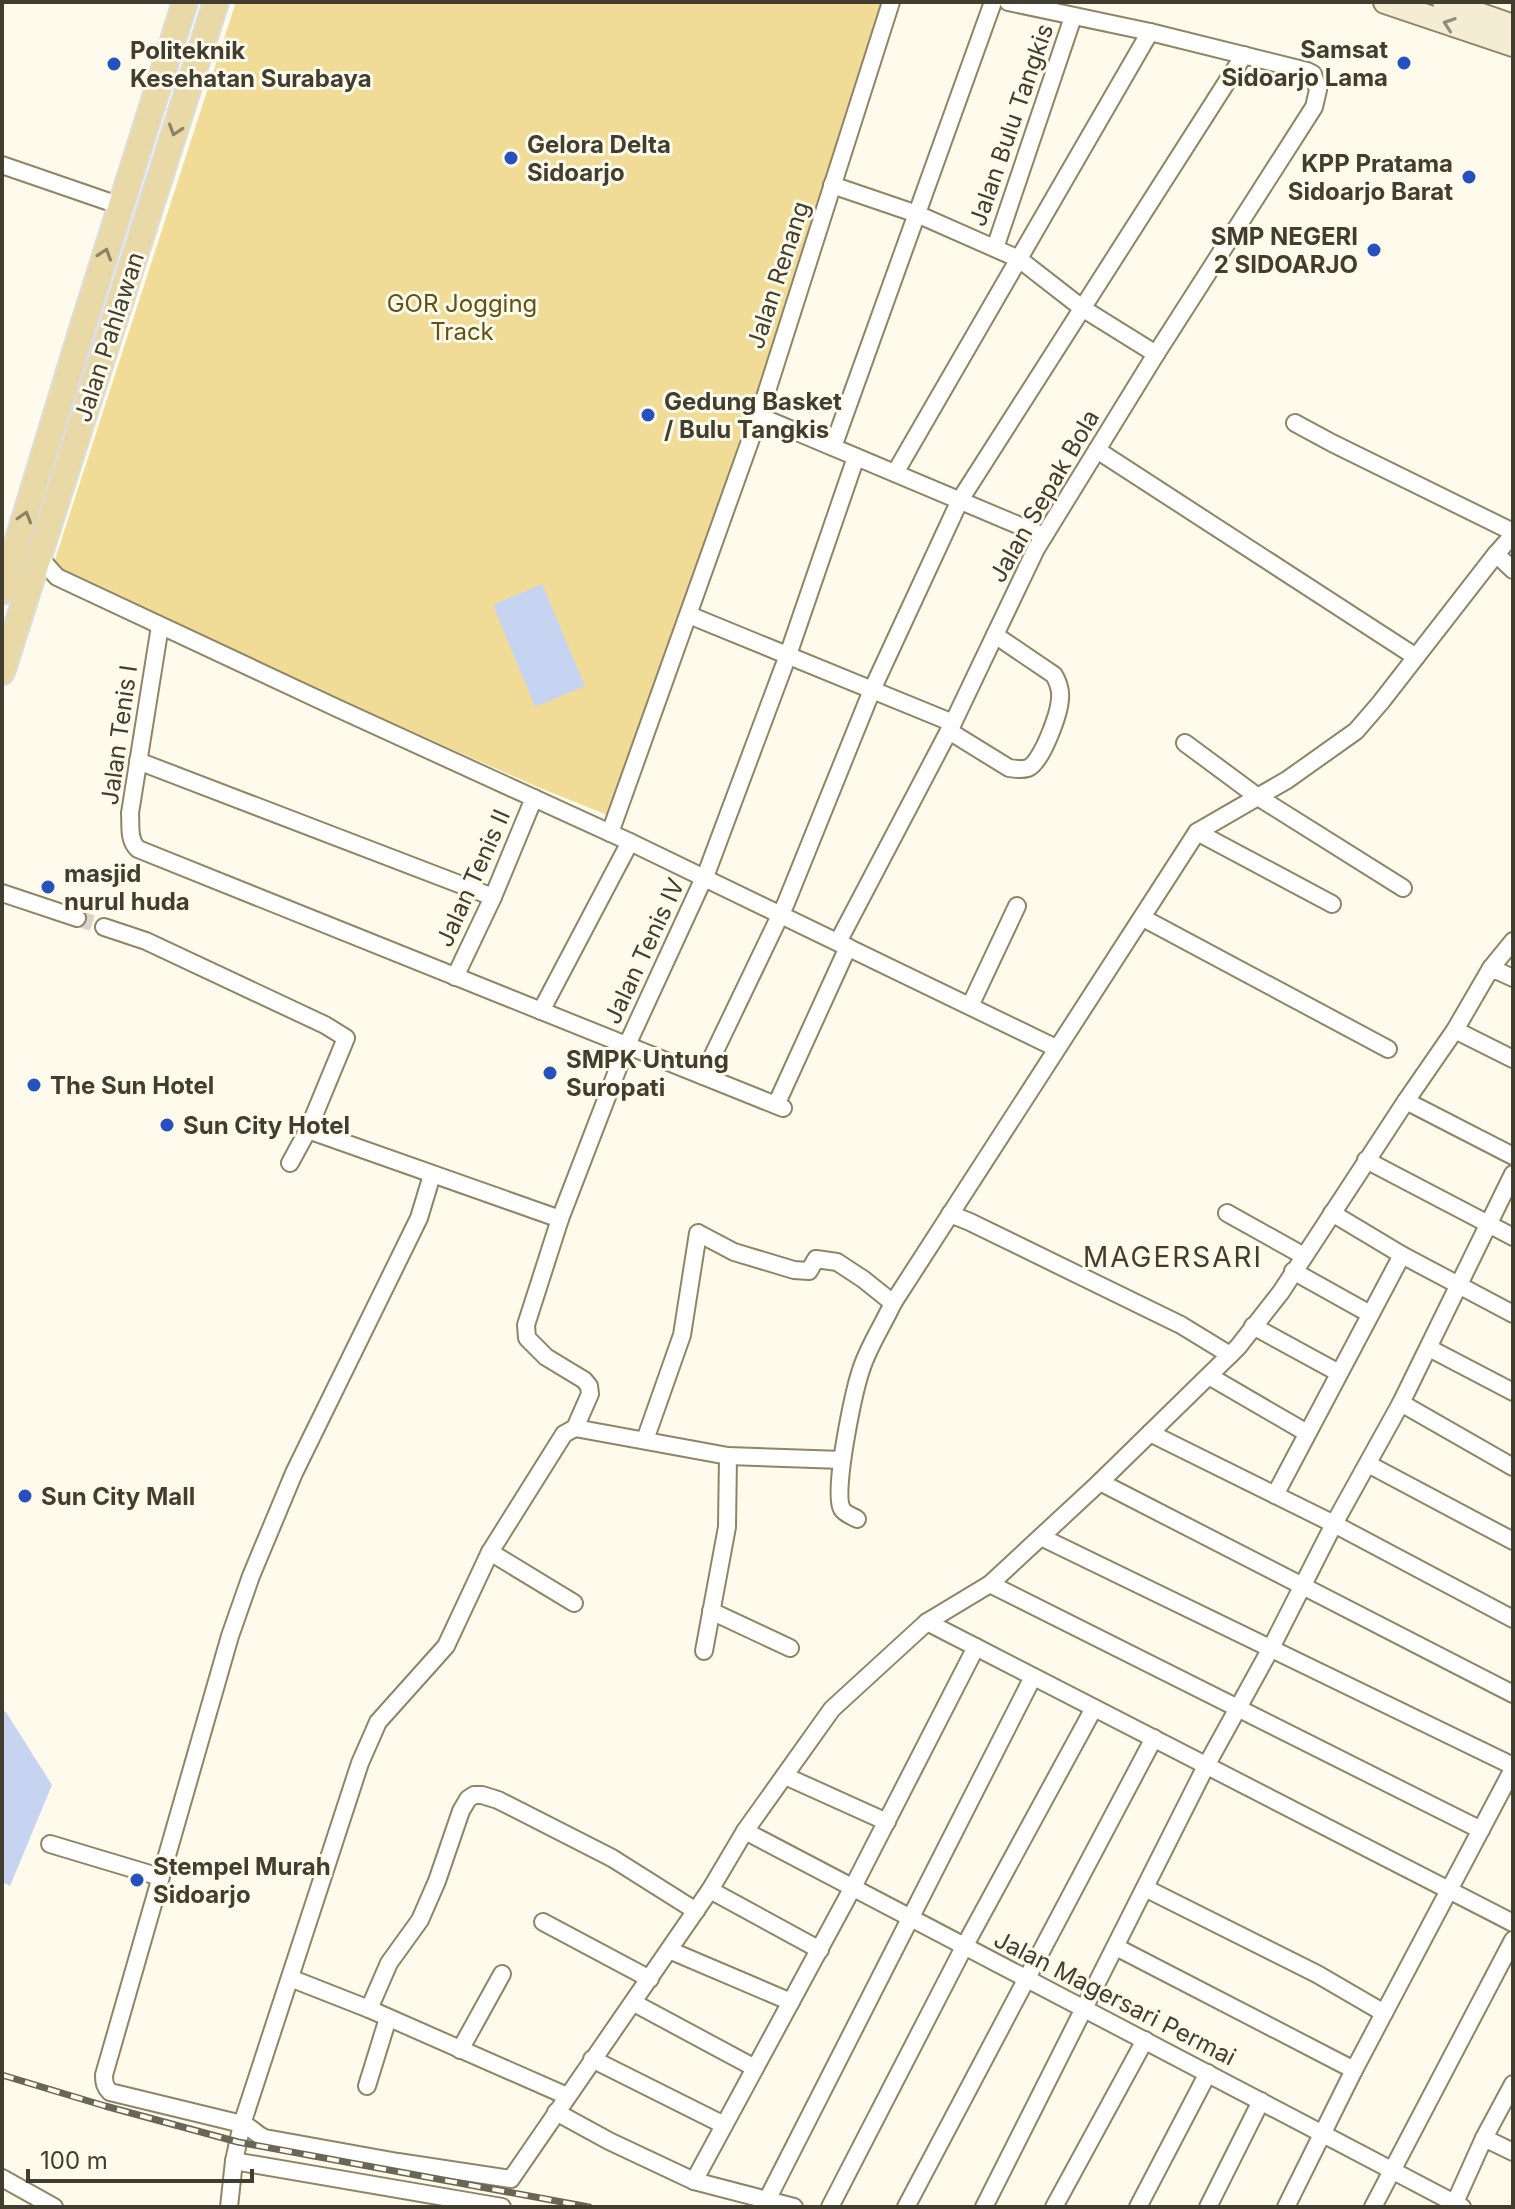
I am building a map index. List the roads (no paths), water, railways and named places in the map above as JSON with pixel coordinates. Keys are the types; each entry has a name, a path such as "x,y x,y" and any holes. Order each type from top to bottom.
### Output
{"main road":[{"name":"Jalan Pahlawan","path":"2,672 10,581 185,2"},
{"name":"Jalan Pahlawan","path":"10,581 39,557 216,2"},
{"path":"1385,2 1513,45"},
{"path":"1444,2 1513,26"}],"street":[{"name":"Jalan Renang","path":"610,833 759,416 891,2"},
{"path":"833,447 993,2"},
{"path":"455,977 703,1076 781,913 872,690 960,500 1244,55 1008,2"},
{"name":"Jalan Bulu Tangkis","path":"995,248 1073,17"},
{"path":"895,473 1150,32"},
{"name":"Jalan Sepak Bola","path":"703,1076 779,1107 843,945 1044,536 1314,107 1318,90 1313,74 1244,55"},
{"path":"2,165 121,206"},
{"path":"832,185 917,214 1019,259 1082,308 1156,354"},
{"path":"759,416 1044,536"},
{"path":"857,1519 841,1508 842,1460 862,1367 893,1303 1197,832 1287,780 1356,731 1513,534 1295,423"},
{"path":"1097,450 1416,657"},
{"name":"Jalan Tenis IV","path":"575,1428 590,1394 589,1386 546,1357 527,1338 526,1325 560,1219 627,1045 704,877 788,655 856,457"},
{"path":"1496,554 1513,570"},
{"path":"39,557 57,577 781,913 1056,1048"},
{"path":"10,581 57,577"},
{"path":"689,615 872,690 951,727 1009,768 1029,768 1038,760 1050,734 1061,700 1059,684 1054,675 995,635"},
{"name":"Jalan Tenis I","path":"160,626 130,813 133,845 455,977"},
{"path":"1185,743 1258,797 1403,888"},
{"path":"138,761 493,897"},
{"name":"Jalan Tenis II","path":"455,977 493,897 534,798"},
{"path":"1197,832 1332,904"},
{"path":"541,1011 630,842"},
{"path":"2,893 77,918"},
{"path":"970,1006 1017,906"},
{"path":"1143,918 1388,1049"},
{"path":"104,927 146,941 325,1025 346,1038 308,1130 290,1163"},
{"path":"432,1175 419,1218 294,1473 251,1576 230,1636 160,1877 104,2075 105,2088 110,2092 242,2124 265,2138 511,2179 696,1911 745,1831 832,1709 927,1622 990,1584 1230,1355 1281,1292 1455,1030 1491,968 1513,941"},
{"path":"1491,968 1513,978"},
{"path":"1455,1030 1513,1059"},
{"path":"1406,1101 1513,1156"},
{"path":"308,1130 560,1219"},
{"path":"1366,1160 1513,1237"},
{"path":"984,2207 1206,1766 1401,1403 1513,1174"},
{"path":"1227,1213 1304,1256"},
{"path":"1332,1213 1402,1255 1513,1314"},
{"path":"950,1214 1181,1325 1230,1355"},
{"path":"645,1440 682,1335 698,1233 734,1252 794,1270 809,1271 816,1259 837,1262 893,1303"},
{"path":"1275,1495 1402,1255"},
{"path":"1293,1271 1370,1314"},
{"path":"1253,1326 1339,1373"},
{"path":"1429,1348 1513,1392"},
{"path":"1209,1376 1307,1433"},
{"path":"1401,1403 1513,1467"},
{"path":"229,2207 242,2124 360,1763 378,1722 446,1646 490,1552 564,1434 575,1428 728,1456 842,1460"},
{"path":"1150,1433 1334,1524 1513,1619"},
{"path":"704,1651 727,1527 728,1456"},
{"path":"1368,1464 1513,1541"},
{"path":"1100,1482 1513,1694"},
{"path":"1041,1537 1513,1767 1286,2207"},
{"path":"490,1552 574,1603"},
{"path":"990,1584 1481,1830"},
{"path":"711,1611 790,1648"},
{"path":"927,1622 1513,1923"},
{"path":"694,2181 820,1950 976,1647"},
{"path":"767,2200 1033,1677"},
{"path":"830,2207 964,1947 1094,1708"},
{"path":"906,2207 1154,1738"},
{"path":"785,1776 887,1822"},
{"path":"369,2009 389,1963 420,1920 461,1811 474,1795 498,1800 612,1858 696,1911"},
{"name":"Jalan Magersari Permai","path":"745,1831 1392,2169 1457,2206"},
{"path":"50,1844 160,1877"},
{"path":"1145,1888 1317,1974 1384,2013"},
{"path":"710,1890 820,1950"},
{"path":"543,1922 650,1979"},
{"path":"1373,2207 1513,1940"},
{"path":"1116,1947 1354,2070"},
{"path":"669,1950 791,2002"},
{"path":"460,2050 502,1974"},
{"path":"290,1978 369,2009 567,2096"},
{"path":"634,2003 755,2068"},
{"path":"367,2086 388,2018"},
{"path":"1054,2207 1145,2040"},
{"path":"592,2059 724,2125"},
{"path":"1138,2207 1208,2073"},
{"path":"1457,2206 1484,2138 1513,2084"},
{"path":"1208,2207 1261,2101"},
{"path":"556,2112 694,2181 794,2207"},
{"path":"1484,2138 1513,2152"},
{"path":"234,2161 502,2207"},
{"path":"2,2178 54,2207"}],"water":[{"path":"542,584 585,686 535,707 493,605"},
{"path":"2,1710 52,1785 10,1886 2,1882"}],"tunnel":[{"path":"77,918 104,927"}],"railway":[{"path":"2,2075 238,2142 589,2207"}],"place":[{"name":"Samsat Sidoarjo Lama","path":"1404,63"},
{"name":"Politeknik Kesehatan Surabaya","path":"114,64"},
{"name":"Gelora Delta Sidoarjo","path":"511,158"},
{"name":"KPP Pratama Sidoarjo Barat","path":"1469,177"},
{"name":"SMP NEGERI 2 SIDOARJO","path":"1374,250"},
{"name":"Gedung Basket / Bulu Tangkis","path":"648,415"},
{"name":"masjid nurul huda","path":"48,887"},
{"name":"SMPK Untung Suropati","path":"550,1073"},
{"name":"The Sun Hotel","path":"34,1085"},
{"name":"Sun City Hotel","path":"167,1125"},
{"name":"Sun City Mall","path":"25,1496"},
{"name":"Stempel Murah Sidoarjo","path":"137,1880"}],"district":[{"name":"MAGERSARI","path":"1173,1257"}],"park label":[{"name":"GOR Jogging Track","path":"462,317"}]}
